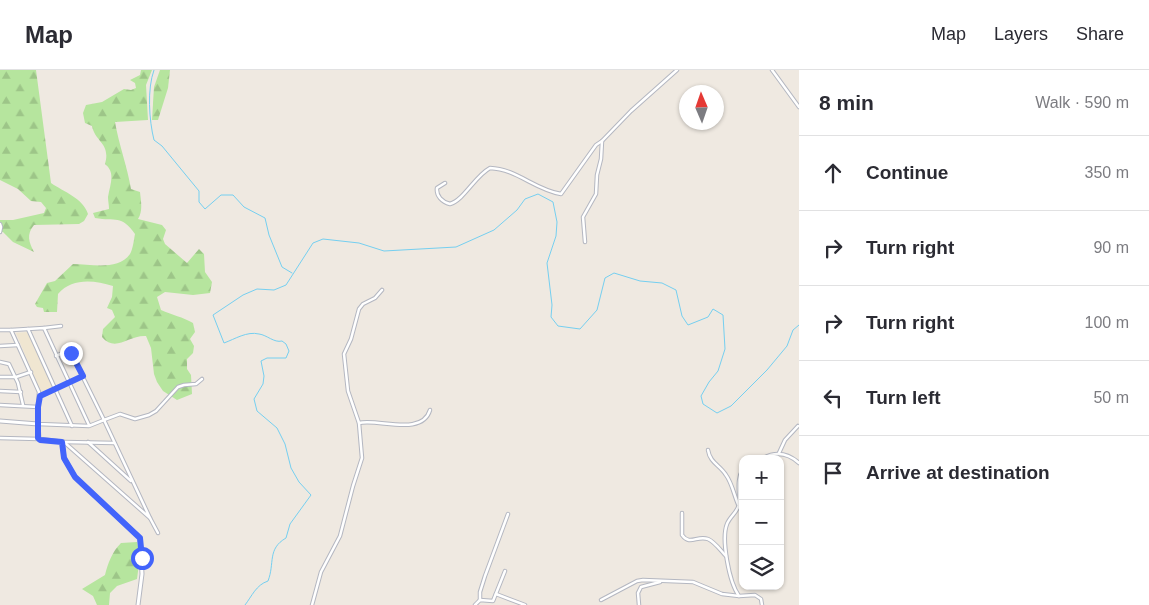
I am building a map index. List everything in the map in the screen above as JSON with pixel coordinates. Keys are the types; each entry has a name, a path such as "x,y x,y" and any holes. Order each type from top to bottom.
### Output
{"street":[{"path":"444,183 437,188 437,194 441,200 450,204 457,200 481,174 490,168 510,172 561,194 596,145 676,70"},
{"path":"772,70 799,107"},
{"path":"585,242 583,217 596,194 602,141"},
{"path":"0,224 0,232"},
{"path":"312,605 321,572 340,536 362,458 359,423 348,391 344,354 351,339 359,310 363,304 374,298 382,290"},
{"path":"0,330 61,326"},
{"path":"44,328 89,426"},
{"path":"28,329 72,426"},
{"path":"11,330 40,396 38,407 39,439"},
{"path":"0,346 18,345"},
{"path":"56,356 69,350 158,533"},
{"path":"0,362 8,363 16,377 23,406"},
{"path":"0,376 16,377 31,372"},
{"path":"40,396 83,376"},
{"path":"0,421 89,426 120,414 135,419 156,411 178,388 184,385 196,384 202,379"},
{"path":"0,391 21,392"},
{"path":"0,405 38,407"},
{"path":"359,423 416,424 427,417 430,410"},
{"path":"779,453 785,440 798,426"},
{"path":"0,438 63,442 114,442"},
{"path":"63,442 150,518"},
{"path":"63,442 64,458 75,477 140,538 142,574 138,605"},
{"path":"88,442 134,484"},
{"path":"708,450 711,461 720,466 728,476 738,506"},
{"path":"773,455 779,453 787,454 799,462"},
{"path":"739,482 738,506 727,524 727,558 730,577 739,596"},
{"path":"682,513 682,535 685,539 688,541 703,538 709,540 727,558"},
{"path":"475,605 480,600 480,592 485,576 508,514"},
{"path":"480,600 491,602 505,571"},
{"path":"601,600 637,581 661,581 693,582 722,594 739,596 755,594 761,599 762,605"},
{"path":"639,605 638,593 641,587 661,581"},
{"path":"496,594 525,605"}],"shaded area":[{"path":"28,332 54,389 41,393 16,333"}],"green space":[{"path":"0,70 36,70 51,183 78,200 86,208 88,214 84,221 79,224 34,225 29,238 34,252 13,242 3,232 0,232 0,220 13,220 44,213 46,208 41,202 31,201 18,189 0,180"},
{"path":"141,70 152,70 146,85 148,120 115,122 131,189 140,192 141,210 138,219 162,225 166,230 163,239 165,244 187,263 199,249 204,254 205,272 212,282 210,293 193,295 165,292 157,297 161,310 193,323 195,332 190,339 194,346 193,353 187,359 187,369 191,375 192,394 177,400 163,391 157,382 154,374 151,348 146,336 117,343 107,342 102,337 103,329 115,317 112,310 107,308 112,297 113,286 98,282 83,282 70,285 58,294 57,312 44,312 43,308 37,307 35,304 47,283 55,281 73,264 111,265 119,263 131,252 135,234 130,228 122,221 95,218 93,213 109,209 108,197 111,175 105,164 106,151 92,126 85,123 83,113 86,105 102,102 124,89 131,90 136,88 135,83 130,80 140,75"},
{"path":"160,70 170,70 168,88 158,120 152,120 154,87"},
{"path":"137,542 140,556 137,579 117,586 110,593 109,605 97,605 93,596 82,589 105,575 115,550 121,543"}],"waterway":[{"path":"154,70 150,86 151,123 154,140 162,146 199,191 199,202 205,209 221,195 233,195 244,207 265,218 269,235 282,267 292,273"},
{"path":"245,605 257,588 268,581 272,557 276,547 286,538 290,524 311,495 299,482 291,468 285,444 277,428 257,411 254,399 263,384 264,376 261,361 267,358 286,358 289,351 286,344 255,333 246,334 224,343 213,315 243,295 257,289 274,290 286,285 313,243 323,239 359,243 384,251 456,247 494,230 517,210 525,199 538,194 553,202 557,222 556,236 547,263 552,305 551,317 558,326 580,329 597,310 605,278 614,273 640,281 662,283 676,290 682,316 688,325 708,317 713,309 723,315 725,349 718,371 701,396 703,404 717,413 731,406 767,370 787,346 793,330 799,325"}],"route":[{"path":"71,353 83,376 40,396 38,403 38,438 40,440 62,442 64,458 71,473 140,538 142,558"}]}
